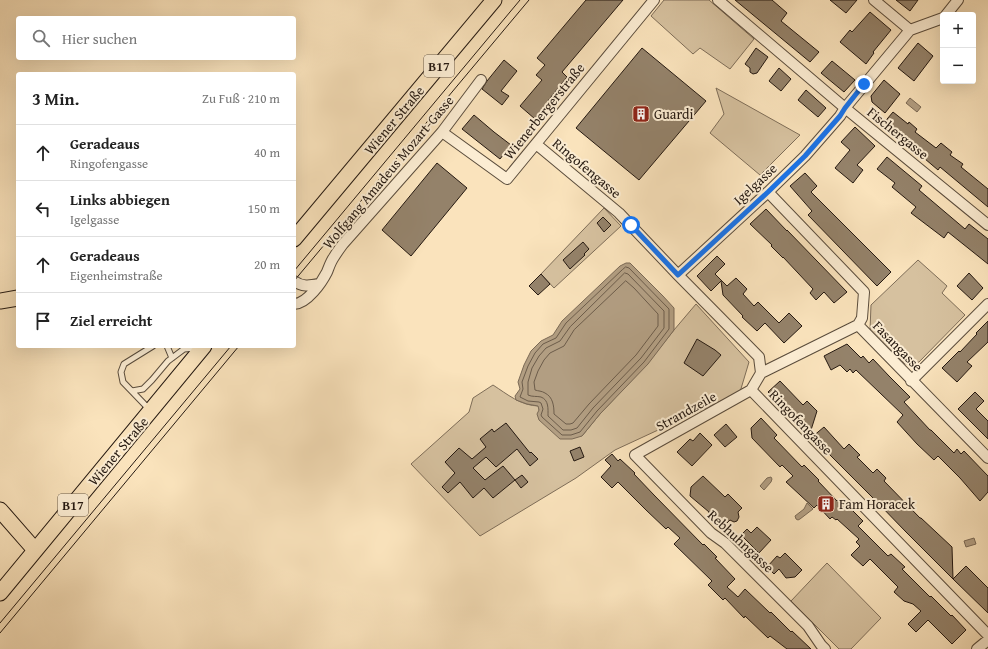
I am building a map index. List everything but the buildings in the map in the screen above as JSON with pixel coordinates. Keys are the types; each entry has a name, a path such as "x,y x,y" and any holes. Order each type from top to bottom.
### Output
{"main road":[{"name":"Wiener Straße","path":"300,227 494,0"},
{"path":"0,301 16,298"},
{"name":"Wiener Straße","path":"0,593 202,348"},
{"path":"0,510 35,550"}],"street":[{"name":"Wienerbergerstraße","path":"442,132 507,179 654,0"},
{"name":"Fischergasse","path":"718,0 845,108 988,225"},
{"path":"874,0 910,30 940,19"},
{"path":"948,12 958,0"},
{"name":"Igelgasse","path":"678,275 805,156 840,116 910,30"},
{"name":"Wolfgang Amadeus Mozart-Gasse","path":"296,304 314,292 326,274 333,258 343,244 442,132 481,80"},
{"name":"Ringofengasse","path":"536,144 619,213 629,228 759,357 761,373 751,390 988,635"},
{"name":"Fasangasse","path":"768,192 864,292 862,318 858,325 988,458"},
{"path":"296,283 299,285 310,286 319,284"},
{"path":"912,381 988,304"},
{"path":"761,373 858,325"},
{"name":"Strandzeile","path":"636,455 751,390"},
{"name":"Rebhuhngasse","path":"636,455 711,533 725,543 808,626 825,649"},
{"path":"977,649 988,640"}],"lane":[{"path":"150,348 124,364 121,372 123,382 151,411"},
{"path":"168,348 172,358"},
{"path":"132,391 143,389 182,348"}],"shaded area":[{"path":"664,0 709,0 754,39 730,69 700,48 693,54 651,16"},
{"path":"716,88 800,135 760,175 710,133 724,114"},
{"path":"604,208 621,226 554,288 541,274"},
{"path":"918,260 947,286 942,293 965,315 919,362 905,364 870,330 871,305"},
{"path":"696,304 749,362 740,392 615,450 576,478 480,536 411,464 469,412 473,398 493,385 520,402 539,406 539,410 582,436 600,414 647,364"},
{"path":"827,563 881,618 851,649 839,649 791,601"}],"water":[{"path":"910,98 921,107 917,112 906,103"},
{"path":"630,263 674,308 674,330 648,364 600,414 582,436 572,439 560,439 539,420 537,414 539,410 538,406 516,400 515,396 520,389 518,382 524,365 531,351 541,341 553,335 562,321 620,266"},
{"path":"771,477 771,482 764,490 760,486 767,478"},
{"path":"807,503 813,509 800,519 796,519 795,516 804,509"},
{"path":"974,538 976,544 966,547 964,541"}],"tram line":[{"path":"296,269 520,0"},
{"path":"296,279 529,0"},
{"path":"0,623 229,348"},
{"path":"0,633 237,348"}],"place":[{"name":"Guardi","path":"641,114"},
{"name":"Fam Horacek","path":"826,504"}],"route":[{"path":"631,225 678,275 805,156 840,116 864,84"}]}
